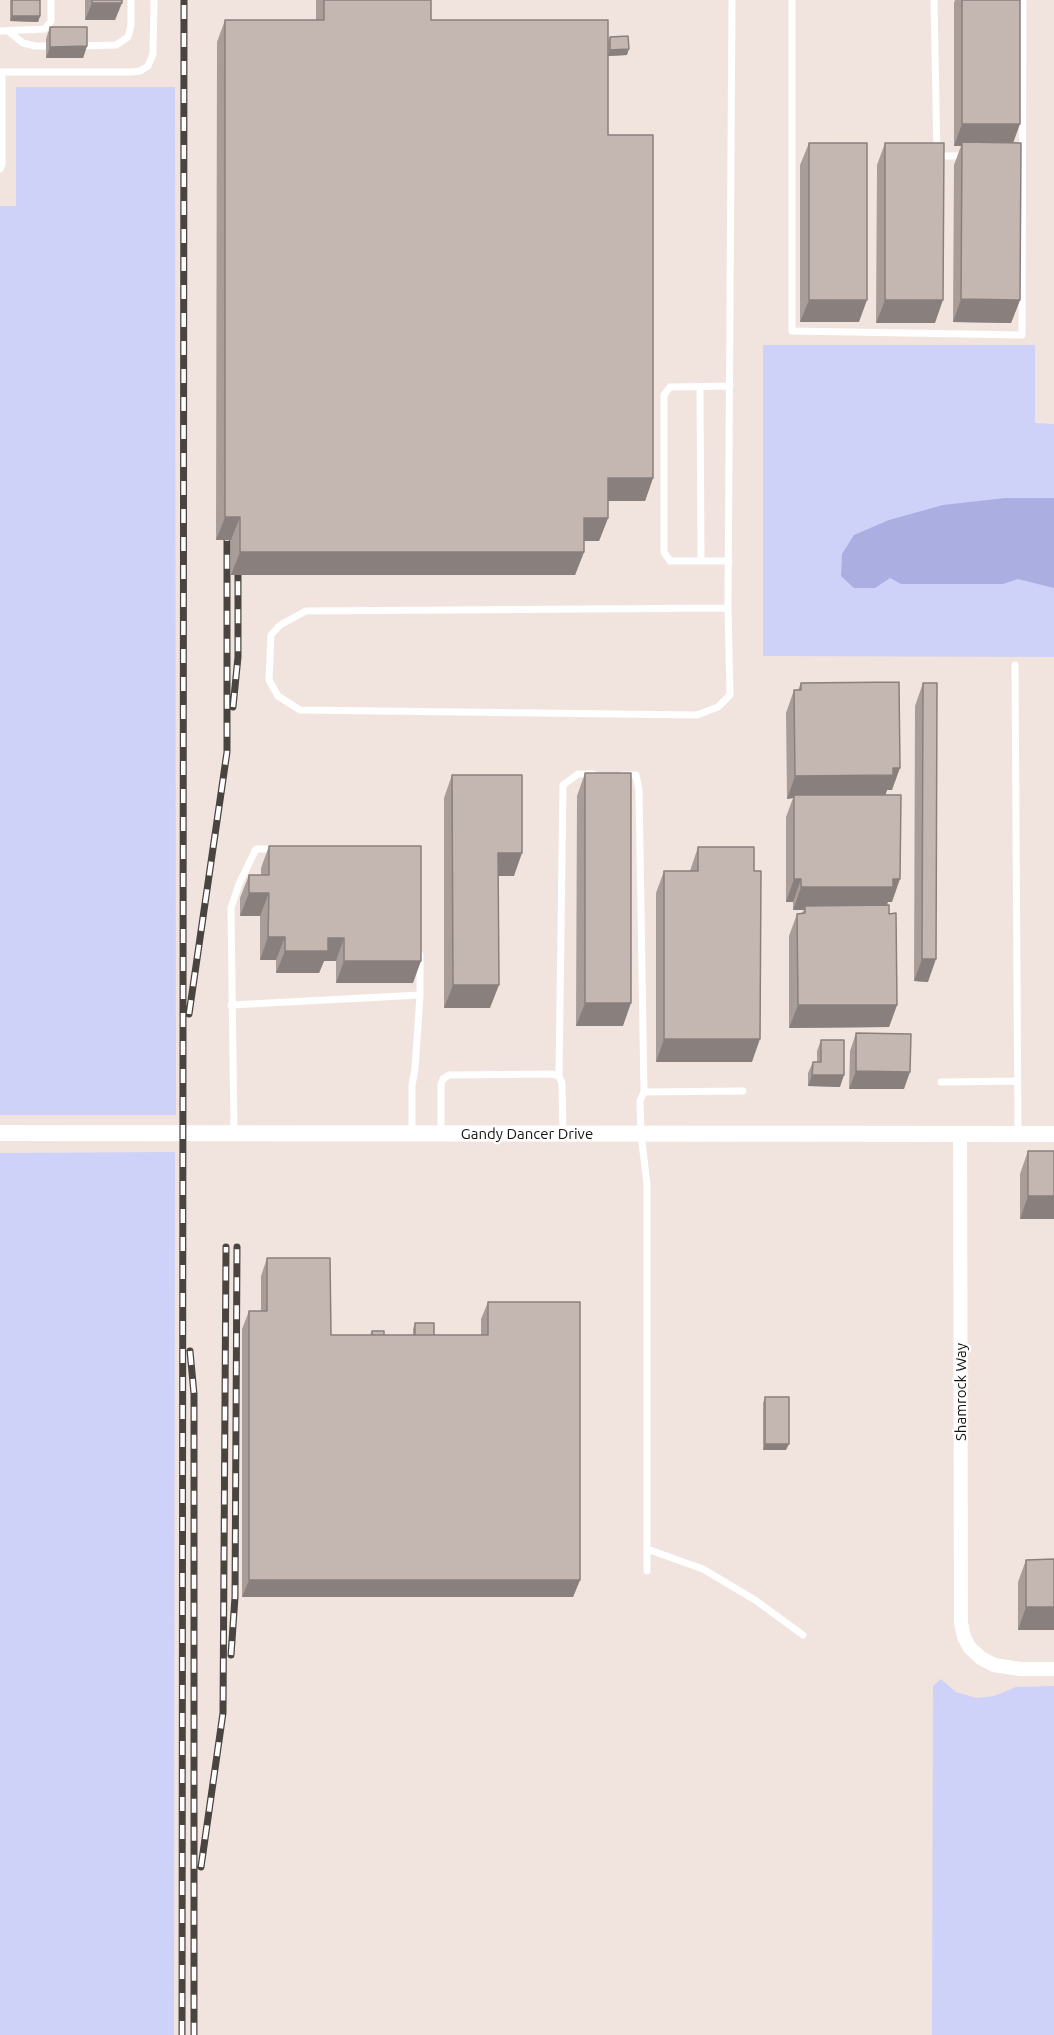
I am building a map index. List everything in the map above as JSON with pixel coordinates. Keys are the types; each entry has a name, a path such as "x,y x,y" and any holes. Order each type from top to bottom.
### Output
{"street":[{"name":"Gandy Dancer Drive","path":"0,1133 1054,1134"},
{"name":"Shamrock Way","path":"960,1134 960,1605 964,1637 970,1648 981,1658 994,1665 1020,1669 1054,1669"}],"lane":[{"path":"4,31 45,29 51,21 51,0"},
{"path":"76,46 108,46 128,37 131,30 131,0"},
{"path":"0,169 2,164 1,72 140,71 148,66 153,54 154,0"},
{"path":"728,608 306,611 280,625 271,635 269,680 278,696 300,710 697,714 718,707 730,695 728,608 732,0"},
{"path":"792,0 792,331 1022,335 1023,0"},
{"path":"934,0 937,156 969,156"},
{"path":"4,31 23,43 35,46 66,46"},
{"path":"1012,155 1023,155"},
{"path":"729,561 670,561 664,552 664,395 670,387 730,386"},
{"path":"700,387 701,561"},
{"path":"1015,665 1017,1134"},
{"path":"563,1134 562,1083 559,1076 563,785 578,774 601,774"},
{"path":"613,775 636,775 639,790 644,1092 640,1101 647,1184 647,1571"},
{"path":"234,1133 231,909 239,884 256,849 279,849"},
{"path":"412,1134 412,1085 420,995 420,947"},
{"path":"231,1005 420,995"},
{"path":"441,1134 441,1084 443,1079 449,1075 552,1074 559,1076"},
{"path":"940,1082 1017,1081"},
{"path":"644,1092 743,1091"},
{"path":"647,1549 703,1569 756,1600 803,1635"}],"shaded area":[{"path":"16,87 175,87 176,1115 0,1115 0,206 16,206"},
{"path":"763,345 1035,345 1035,423 1054,424 1054,657 763,656"},
{"path":"1005,498 1054,498 1054,588 1018,579 1003,584 901,584 890,578 875,588 854,588 841,576 842,554 854,535 889,520 943,505"},
{"path":"175,1152 174,2035 0,2035 0,1153"},
{"path":"941,1679 956,1692 976,1698 994,1696 1016,1687 1054,1686 1054,2035 932,2035 933,1686"}],"building":[{"path":"12,0 40,0 40,16 12,16"},
{"path":"92,0 122,0 122,3 92,3"},
{"path":"324,0 431,0 431,20 608,20 608,135 653,135 653,478 608,478 608,518 584,518 584,552 240,552 240,517 225,517 225,20 324,20"},
{"path":"962,0 1020,0 1020,124 962,124"},
{"path":"50,27 87,27 87,46 50,47"},
{"path":"628,36 629,49 610,50 610,37"},
{"path":"962,142 1021,143 1020,300 961,299"},
{"path":"809,143 867,143 867,300 809,300"},
{"path":"885,143 944,143 943,300 885,300"},
{"path":"899,682 900,768 893,768 893,775 795,776 794,690 801,690 801,683"},
{"path":"923,683 937,683 936,959 922,959"},
{"path":"585,773 631,773 631,1003 585,1003"},
{"path":"452,775 522,775 522,853 498,853 499,985 453,985"},
{"path":"794,795 901,795 900,879 893,879 893,887 801,887 801,879 794,879"},
{"path":"269,846 421,846 421,961 344,961 344,938 328,938 328,951 285,951 285,937 268,937 269,893 249,893 249,875 269,875"},
{"path":"698,847 754,847 754,871 761,871 760,1039 664,1039 664,871 698,871"},
{"path":"889,905 889,914 896,913 897,1005 798,1005 797,914 805,913 805,906"},
{"path":"856,1033 911,1034 910,1072 856,1071"},
{"path":"821,1040 844,1040 844,1075 812,1075 813,1062 821,1062"},
{"path":"1028,1151 1054,1151 1054,1196 1028,1196"},
{"path":"267,1258 330,1258 331,1335 488,1335 488,1302 580,1302 580,1580 249,1580 249,1311 267,1311"},
{"path":"415,1323 434,1323 434,1335 415,1335"},
{"path":"372,1331 384,1331 384,1335 372,1335"},
{"path":"765,1397 789,1397 789,1444 765,1444"},
{"path":"1054,1559 1054,1607 1026,1607 1026,1560"}],"railway":[{"path":"182,2035 184,0"},
{"path":"189,1014 227,752 227,540"},
{"path":"233,707 238,657 238,575"},
{"path":"201,1867 223,1713 226,1247"},
{"path":"231,1655 235,1597 237,1247"},
{"path":"190,1351 194,1394 194,2035"}]}
